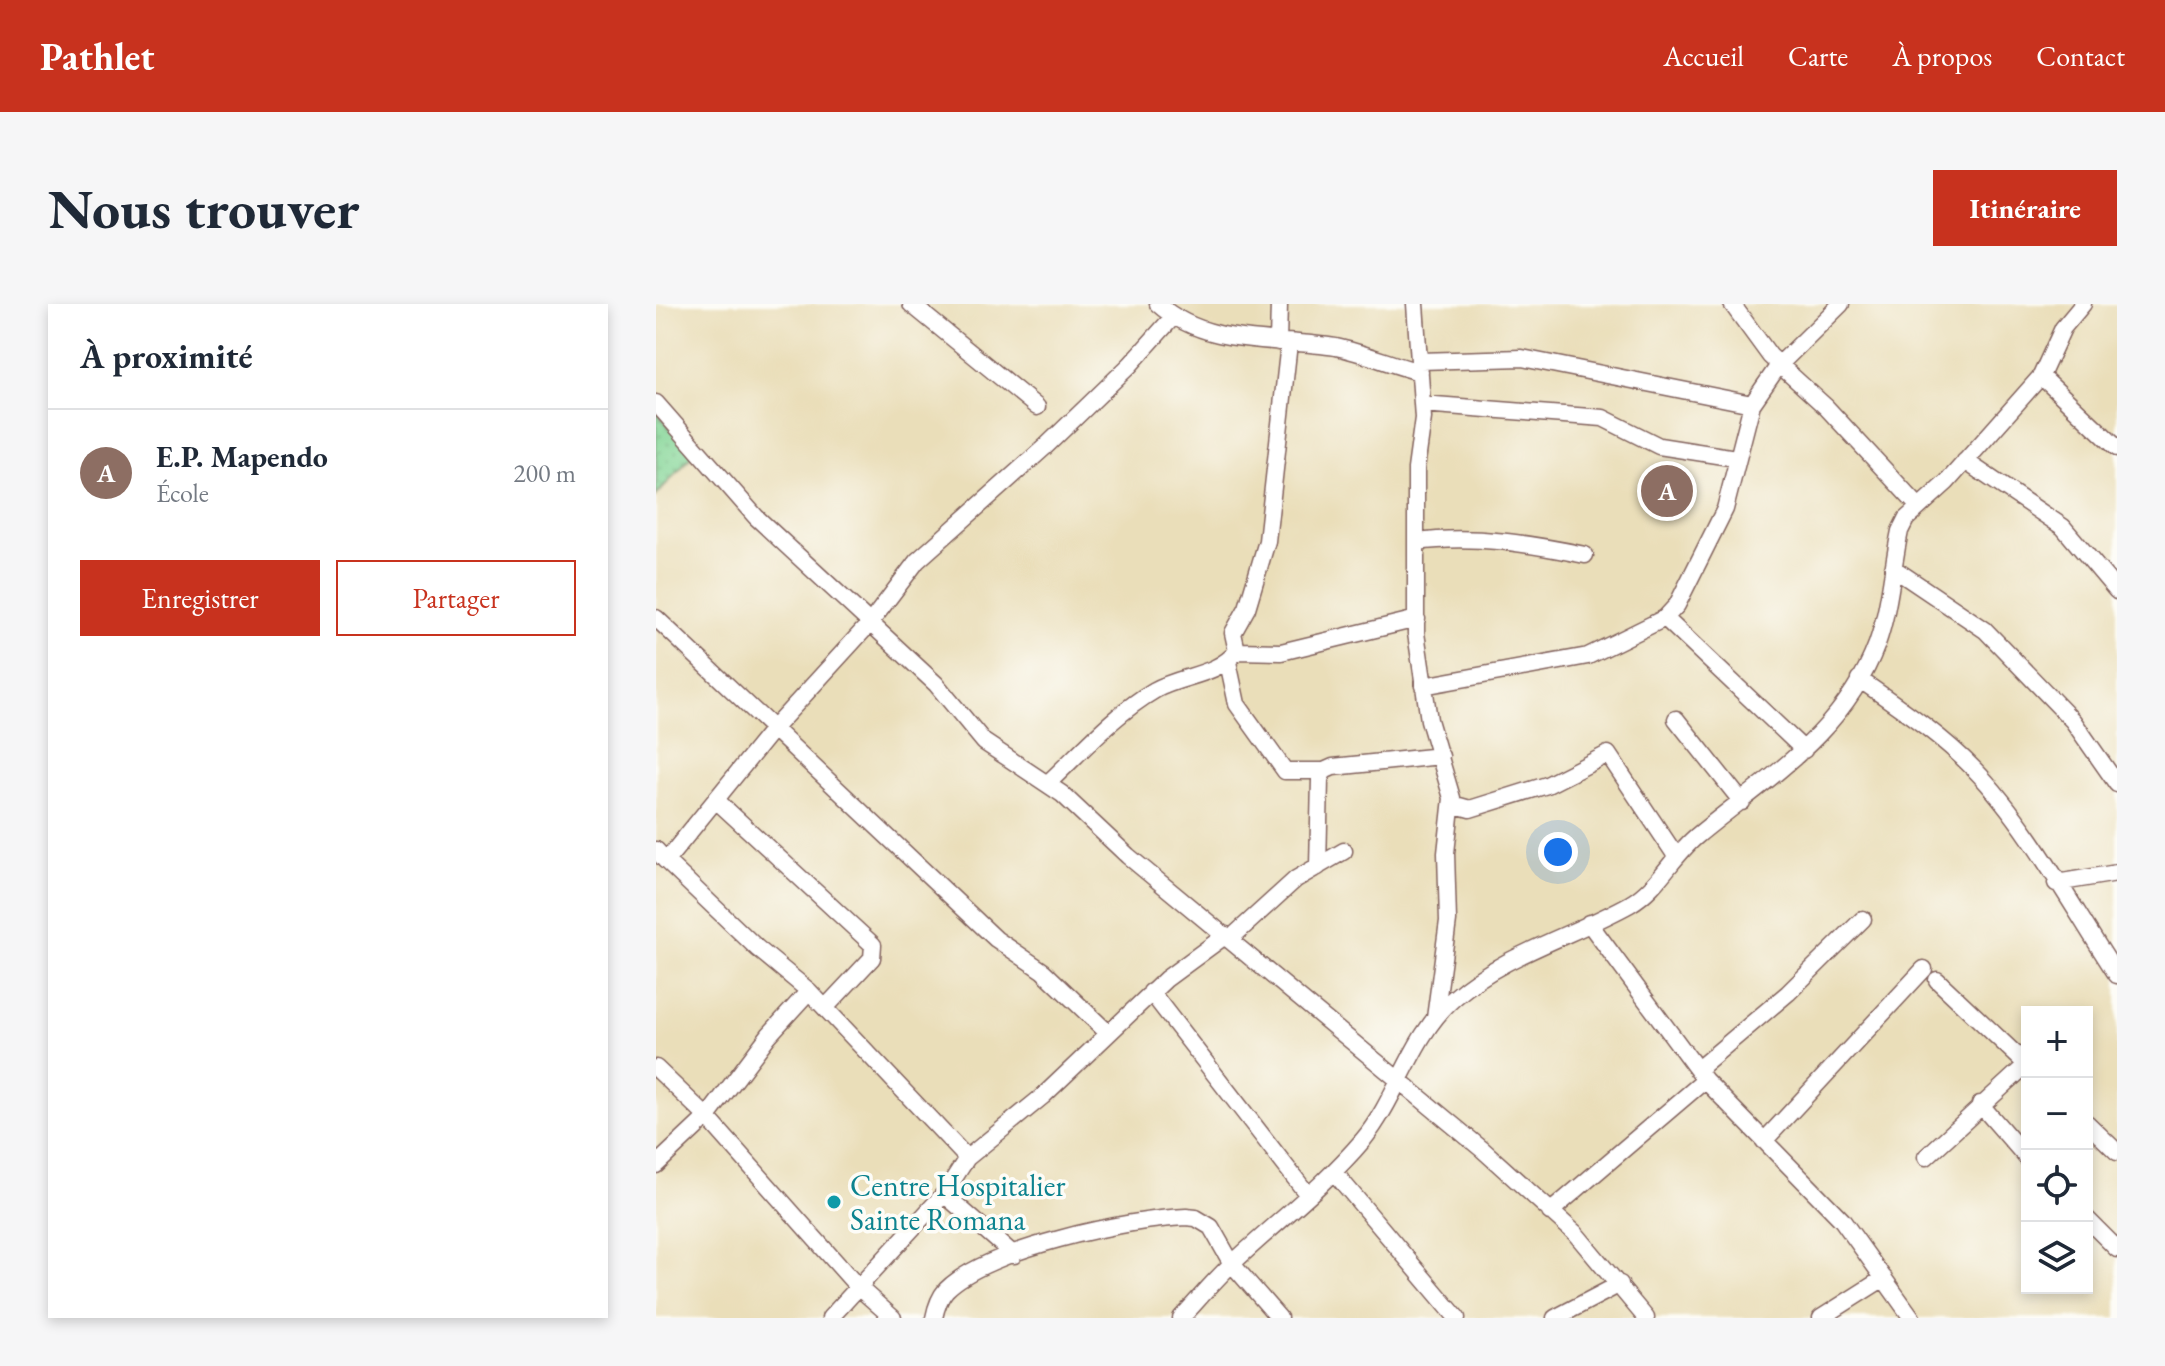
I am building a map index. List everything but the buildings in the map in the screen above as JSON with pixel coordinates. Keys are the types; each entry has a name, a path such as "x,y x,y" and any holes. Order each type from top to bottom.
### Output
{"street":[{"path":"911,304 1037,407"},
{"path":"1158,304 1173,317 1229,336 1359,352 1420,366 1522,358 1752,404"},
{"path":"1279,304 1284,343 1267,541 1247,608 1233,633 1237,704 1285,771 1324,771 1333,767 1441,756"},
{"path":"1415,304 1422,404 1416,469 1417,619 1423,686 1452,804 1446,853 1448,921 1435,1018"},
{"path":"1732,304 1779,365 1826,407 1919,507"},
{"path":"1423,686 1588,656 1665,618 1677,605 1725,509 1752,404 1779,365 1841,304"},
{"path":"1181,1318 1232,1264 1334,1172 1377,1120 1435,1018 1455,997 1480,979 1646,893 1676,856 1828,728 1877,645 1900,531 2041,376 2063,328 2083,304"},
{"path":"967,1158 809,991 757,948 661,855 716,800 773,729 870,623 917,561 1046,446 1130,365 1173,317"},
{"path":"2041,376 2117,448"},
{"path":"656,403 756,517 936,684 984,742 1048,783 1128,856 1399,1077 1575,1233 1646,1318"},
{"path":"1422,404 1603,418 1659,446 1736,458"},
{"path":"1965,461 2063,527 2117,591"},
{"path":"1417,542 1446,538 1473,540 1585,555"},
{"path":"1893,568 1985,630 2073,721 2117,784"},
{"path":"656,618 996,939 1043,971 1107,1032"},
{"path":"1665,618 1804,750"},
{"path":"1048,783 1133,705 1157,689 1232,656 1281,652 1417,619"},
{"path":"1859,679 1933,731 1976,770 2010,813 2117,975"},
{"path":"1676,719 1742,802"},
{"path":"1452,804 1470,809 1547,785 1608,754 1676,856"},
{"path":"1318,867 1320,779 1324,771"},
{"path":"716,800 873,945 872,958 825,1008"},
{"path":"830,1318 944,1194 967,1158 1043,1096 1151,992 1228,937 1296,879 1344,851"},
{"path":"2056,883 2117,873"},
{"path":"1550,1212 1702,1074 1863,919"},
{"path":"1589,923 1702,1074 1842,1220 1912,1318"},
{"path":"1764,1141 1930,974 2021,1060"},
{"path":"656,1165 707,1117 769,1035 809,991"},
{"path":"1151,992 1308,1195"},
{"path":"656,1068 707,1117 857,1286 893,1318"},
{"path":"1926,1157 2021,1069"},
{"path":"1980,1104 2021,1151"},
{"path":"2093,1129 2117,1152"},
{"path":"1334,1172 1457,1318"},
{"path":"944,1194 1014,1255"},
{"path":"934,1318 946,1291 963,1278 1014,1255 1106,1226 1186,1217 1196,1218 1211,1227 1232,1264 1279,1318"},
{"path":"2090,1222 2117,1249"},
{"path":"1821,1318 1884,1278"},
{"path":"1555,1318 1620,1284"}],"green space":[{"path":"656,411 693,454 656,496"}],"place":[{"name":"E.P. Mapendo","path":"1667,491"},
{"name":"Centre Hospitalier Sainte Romana","path":"834,1202"}]}
